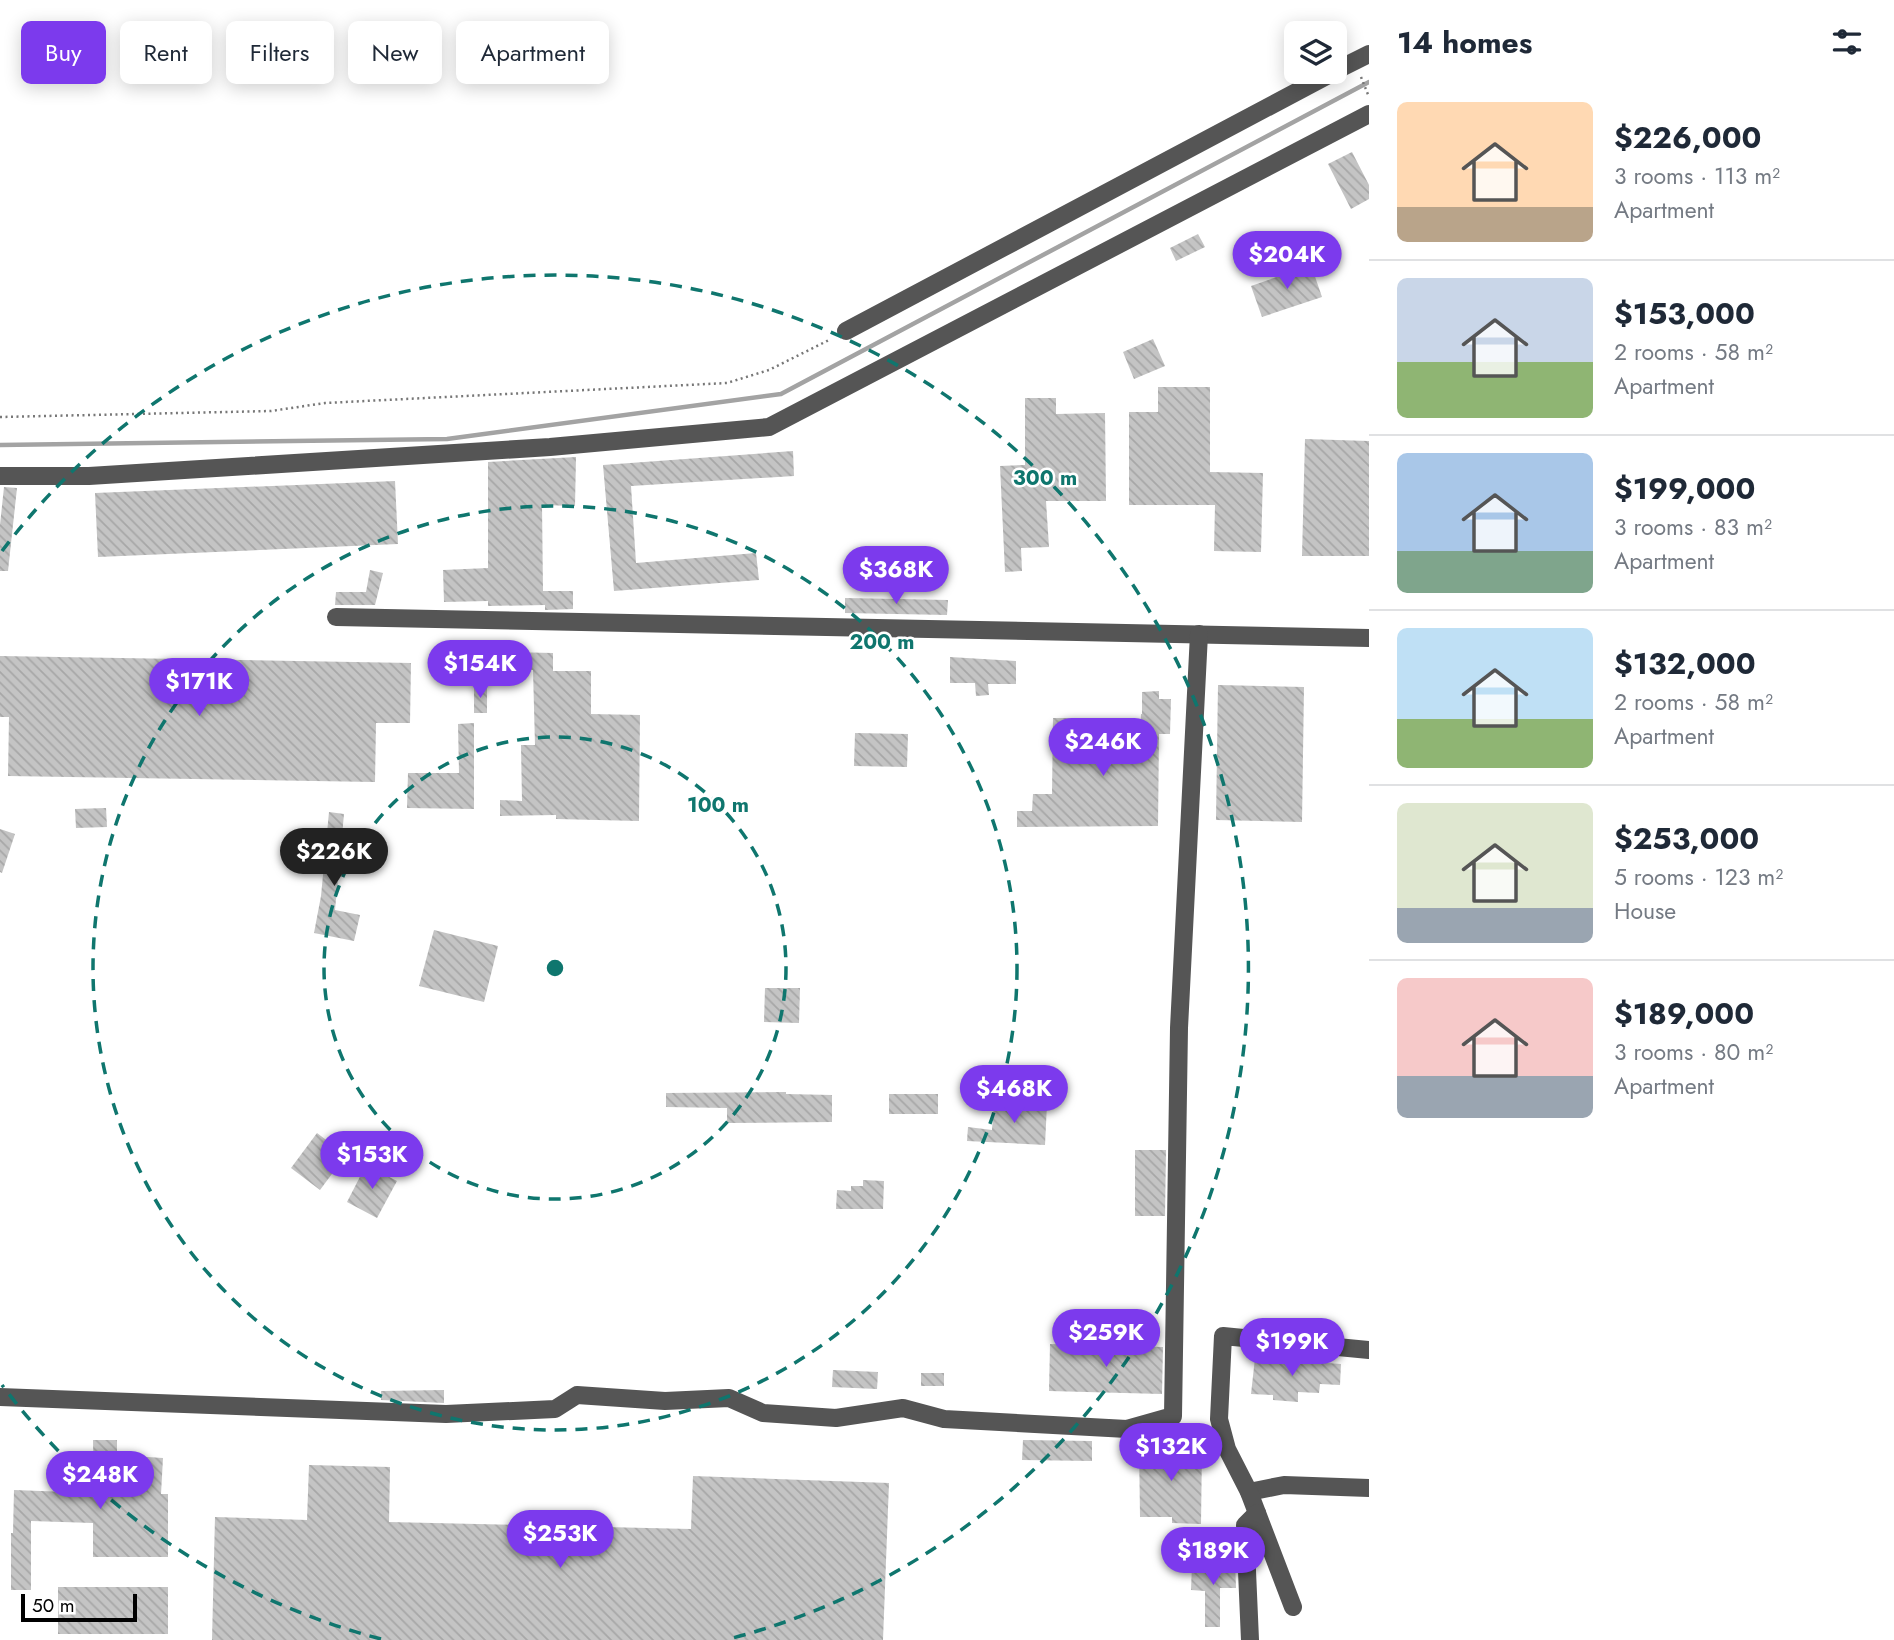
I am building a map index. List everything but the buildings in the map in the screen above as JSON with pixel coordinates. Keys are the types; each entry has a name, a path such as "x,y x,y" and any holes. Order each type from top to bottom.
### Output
{"street":[{"path":"846,331 1311,84"},
{"path":"0,476 89,476 536,448 769,427 1369,114"},
{"path":"336,617 1369,638"},
{"path":"0,1397 446,1414 555,1409 577,1395 665,1401 729,1398 764,1413 836,1418 903,1408 944,1419 1127,1429 1173,1416 1179,1028 1199,634"},
{"path":"1293,1607 1249,1492 1227,1449 1219,1419 1223,1336 1369,1350"},
{"path":"1249,1492 1284,1485 1369,1489"},
{"path":"1250,1640 1245,1525 1257,1513"}],"path":[{"path":"1362,57 1369,98"},
{"path":"0,417 271,411 325,403 727,383 769,370 846,331"}],"waterway":[{"path":"0,445 447,439 781,394 1369,82"}]}
